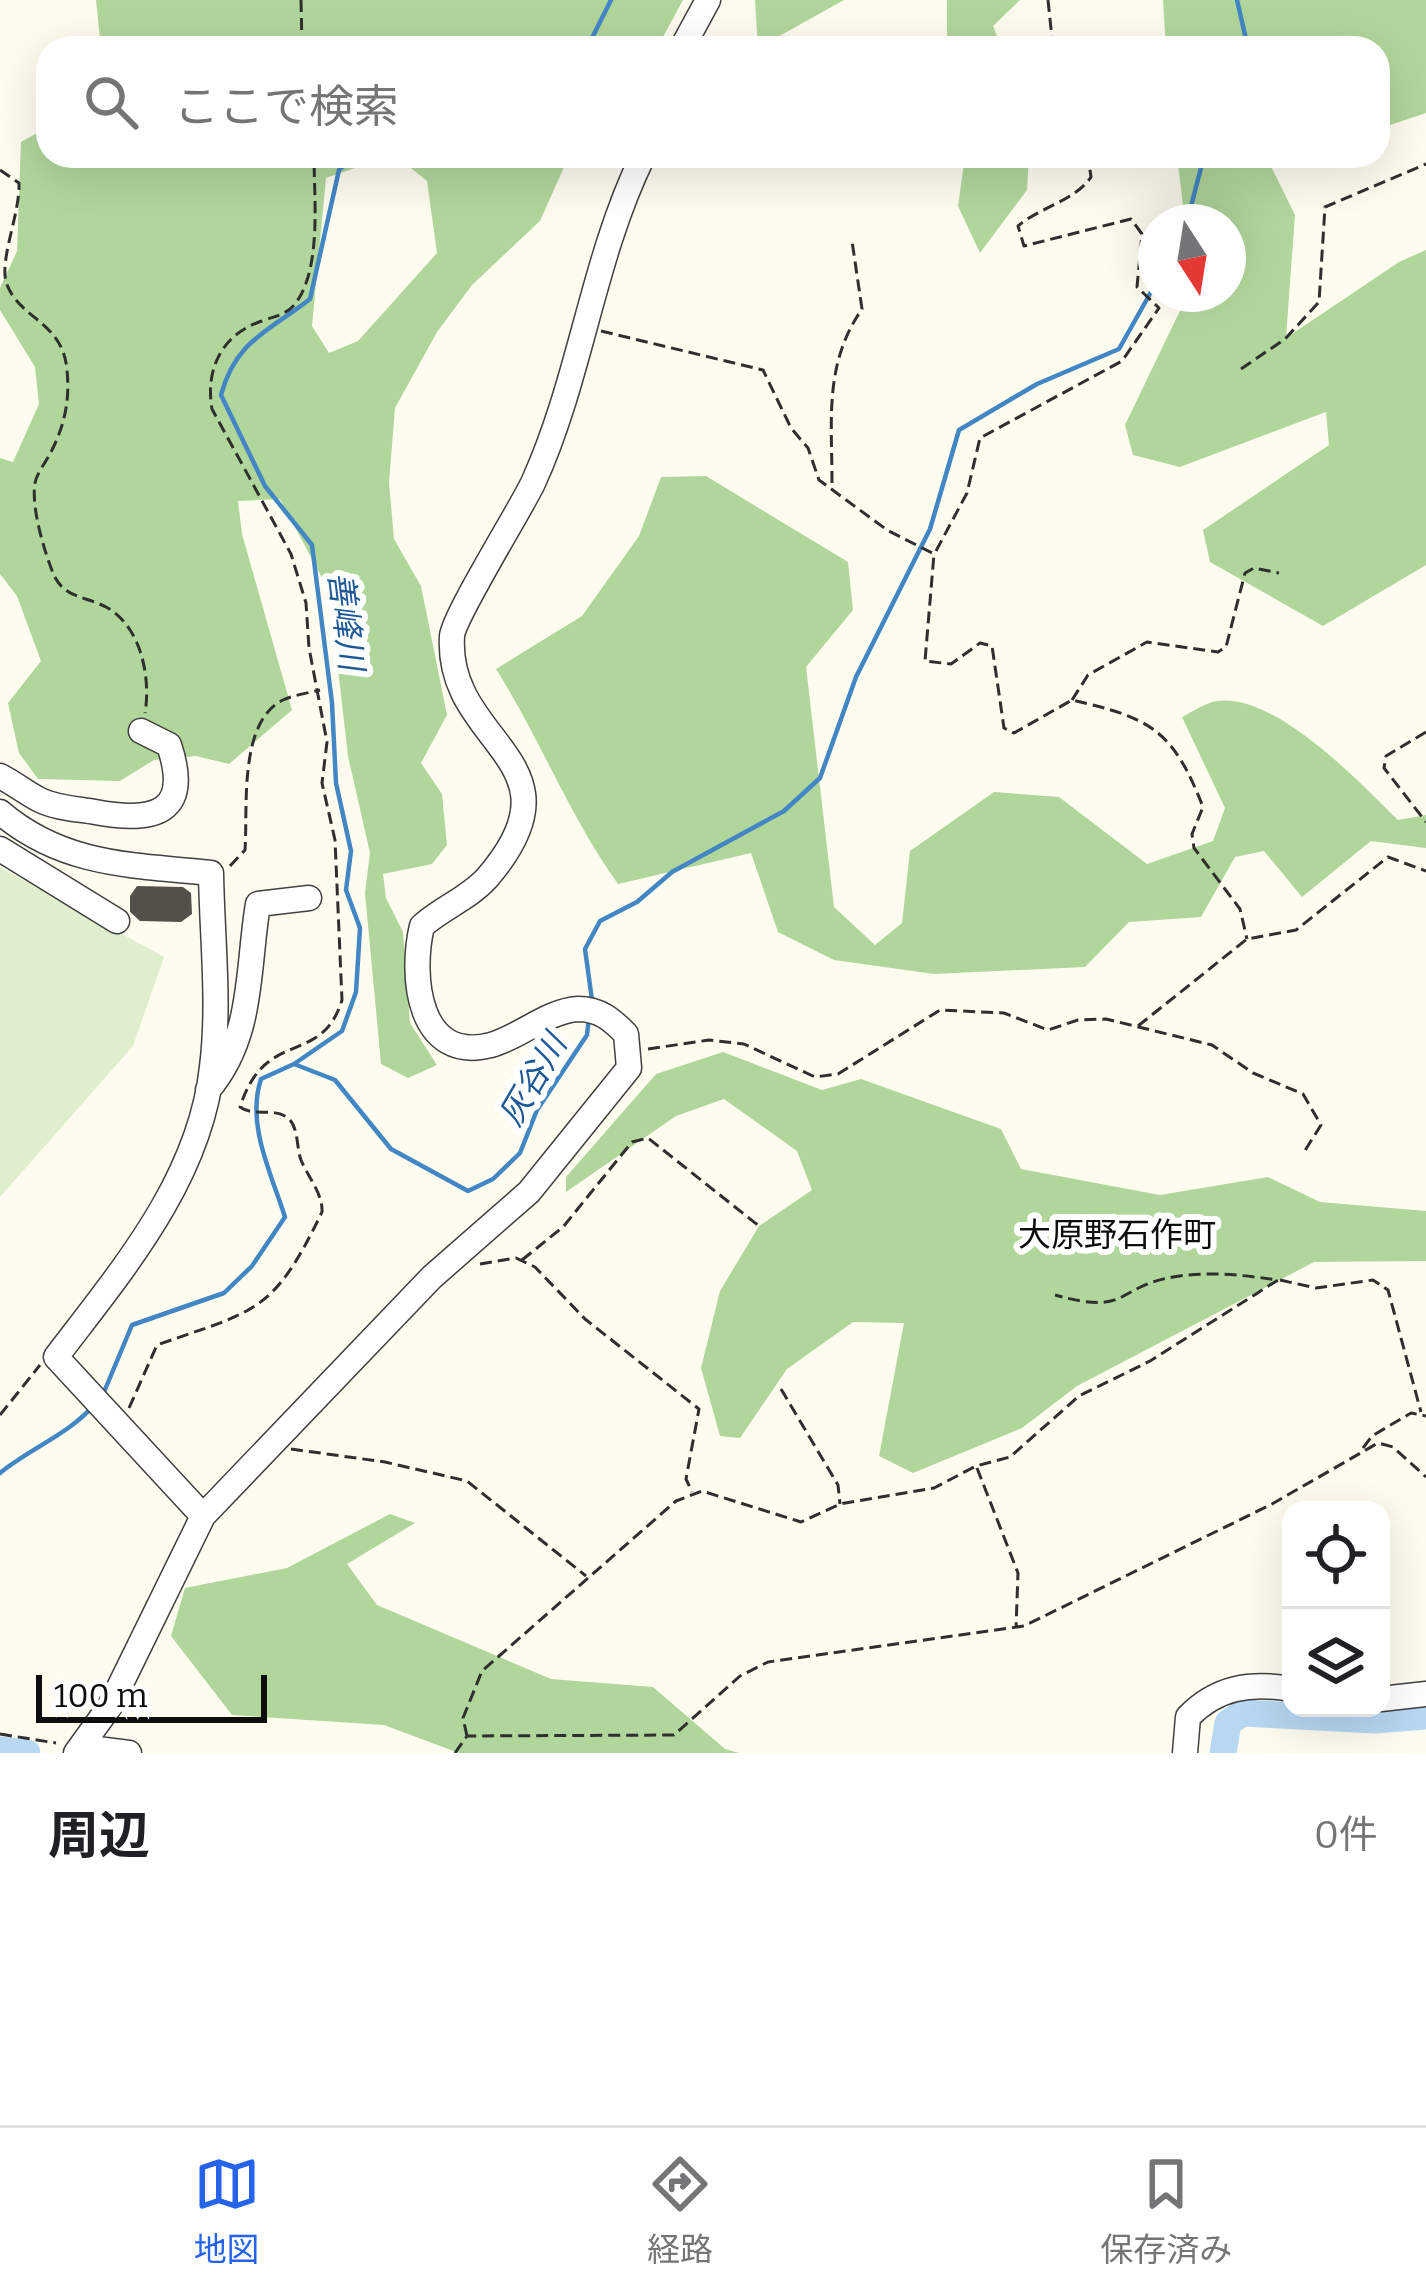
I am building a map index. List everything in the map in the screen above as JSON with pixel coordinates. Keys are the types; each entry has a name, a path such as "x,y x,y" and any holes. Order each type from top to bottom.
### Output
{"street":[{"path":"688,36 708,0"},
{"path":"79,1750 110,1706 202,1516 432,1277 529,1192 580,1123 622,1084 629,1068 626,1034 598,1011 574,1009 491,1045 469,1048 437,1034 420,1004 422,926 487,878 519,834 524,802 513,760 465,699 452,634 535,478 616,212 637,168"},
{"path":"0,776 44,803 133,819 159,814 175,796 178,771 170,745 141,731"},
{"path":"0,812 53,848 107,865 211,873 208,1090 197,1133 161,1215 56,1357 202,1516"},
{"path":"0,849 117,921"},
{"path":"87,902 107,865"},
{"path":"208,1090 232,1062 246,1018 258,904 309,898"},
{"path":"1185,1753 1188,1717 1215,1694 1256,1686 1282,1688"},
{"path":"1390,1698 1426,1694"},
{"path":"79,1750 129,1753"}],"path":[{"path":"301,0 302,36"},
{"path":"1048,0 1052,36"},
{"path":"1241,369 1285,339 1319,302 1325,207 1426,164"},
{"path":"113,1421 157,1345 227,1324 255,1309 282,1283 322,1212 323,1202 299,1154 293,1123 283,1114 246,1113 240,1107 249,1080 262,1063 320,1038 336,1020 342,1000 335,840 322,783 327,742 320,690 309,648 306,603 291,554 212,409 207,382 236,333 283,314 296,302 308,275 313,168"},
{"path":"1090,168 1091,177 1083,189 1030,216 1018,226 1019,238 1024,246 1054,241 1131,219 1142,234 1137,287 1159,308 1122,362 980,438 967,493 934,554 925,661 951,664 980,643 992,646 1004,728 1014,733 1072,700 1088,675 1147,642 1205,655 1226,647 1245,574 1254,568 1280,574"},
{"path":"0,170 19,183 20,214 4,260 5,280 14,296 56,332 67,365 68,412 35,480 36,505 62,588 108,608 137,641 147,689 141,731"},
{"path":"832,486 833,377 839,343 862,309 852,242"},
{"path":"584,327 763,370 791,428 808,448 819,480 887,530 934,554"},
{"path":"211,873 236,863 245,850 254,741 264,715 281,701 320,690"},
{"path":"1072,700 1130,713 1160,731 1184,758 1203,807 1192,834 1193,848 1240,909 1247,939"},
{"path":"1426,732 1386,756 1384,768 1426,822"},
{"path":"1136,1027 1247,939 1296,930 1388,857 1426,871"},
{"path":"628,1052 709,1040 744,1044 815,1077 838,1074 940,1010 1004,1013 1048,1030 1078,1020 1136,1027 1212,1045 1253,1073 1303,1094 1321,1125 1304,1152"},
{"path":"521,1261 562,1227 632,1142 648,1138 759,1226"},
{"path":"468,1268 494,1259 521,1261 535,1268 585,1319 699,1409 686,1479 692,1493"},
{"path":"1055,1295 1112,1304 1169,1277 1235,1274 1316,1288 1373,1280 1388,1290 1423,1414 1372,1436 1363,1449"},
{"path":"455,1753 467,1736 463,1718 482,1671 676,1501 702,1491 800,1522 840,1504 934,1488 976,1466 1010,1457 1079,1396 1150,1361 1278,1280"},
{"path":"0,1415 38,1366 56,1357"},
{"path":"781,1389 838,1485 840,1504"},
{"path":"277,1435 295,1453 385,1462 466,1481 589,1578"},
{"path":"467,1736 654,1739 674,1735 740,1676 767,1663 1016,1628 1272,1504 1378,1443 1393,1447 1426,1477"},
{"path":"976,1466 1018,1573 1016,1628"},
{"path":"0,1734 79,1750"}],"green space":[{"path":"96,0 683,0 664,36 100,36"},
{"path":"755,0 844,0 780,36 757,36"},
{"path":"947,0 1020,0 993,26 997,36 947,36"},
{"path":"1163,0 1426,0 1426,113 1390,125 1390,36 1165,36"},
{"path":"36,134 36,168 355,168 326,178 312,326 329,353 358,341 437,253 427,181 411,168 564,168 540,221 472,285 437,332 395,408 389,483 394,539 421,586 447,715 421,763 442,794 447,845 432,864 383,874 386,898 403,932 410,1023 437,1065 408,1078 381,1064 365,893 370,853 348,756 329,591 280,499 238,501 242,534 292,710 229,764 196,756 154,760 120,781 38,779 19,753 8,703 41,661 17,596 0,574 0,458 13,462 39,404 35,367 0,310 0,288 17,251 21,142"},
{"path":"963,168 1028,168 1027,190 980,253 958,206"},
{"path":"1178,168 1272,168 1295,215 1286,338 1399,262 1426,250 1426,565 1323,626 1210,562 1203,530 1329,445 1326,412 1180,467 1133,455 1125,425 1179,312 1246,312 1246,204 1183,204"},
{"path":"706,476 848,562 853,610 806,667 834,907 875,945 902,923 910,851 994,792 1059,797 1147,864 1213,841 1225,808 1182,717 1217,701 1240,702 1290,725 1398,820 1426,815 1426,848 1371,841 1302,897 1264,851 1235,857 1201,917 1129,922 1085,967 934,974 834,960 778,932 751,853 618,884 496,669 582,616 639,536 661,477"},
{"path":"0,867 164,957 133,1046 0,1197"},
{"path":"723,1052 822,1090 861,1079 1001,1129 1021,1169 1160,1195 1268,1177 1320,1202 1426,1211 1426,1261 1314,1262 1077,1386 1022,1428 913,1473 879,1456 904,1323 853,1322 787,1369 740,1438 720,1436 701,1368 720,1291 759,1226 812,1190 797,1151 724,1099 676,1116 566,1192 566,1177 656,1074"},
{"path":"390,1514 415,1523 347,1564 377,1605 551,1679 653,1687 725,1749 739,1753 459,1753 384,1725 232,1715 171,1636 185,1588 287,1568"}],"building":[{"path":"137,886 183,887 191,893 192,914 181,922 140,921 130,912 130,896"}],"waterway":[{"name":"善峰川","path":"593,36 611,0"},
{"name":"灰谷川","path":"1237,0 1245,36"},
{"name":"善峰川","path":"294,1064 342,1031 356,992 360,928 346,890 351,851 336,783 332,703 312,545 265,486 221,395 245,349 310,299 341,168"},
{"name":"灰谷川","path":"1192,204 1201,168"},
{"name":"灰谷川","path":"592,1000 585,949 600,921 637,902 672,872 784,811 820,778 856,677 930,529 959,430 1037,384 1119,349 1140,312"},
{"name":"善峰川","path":"104,1392 132,1325 224,1293 252,1266 285,1217 258,1131 261,1079 294,1064 335,1080 391,1149 468,1191 493,1179 520,1153 537,1110 587,1035 589,1017"},
{"name":"灰谷川","path":"0,1473 93,1406"},
{"path":"1223,1753 1228,1723 1242,1713 1375,1720 1426,1716"},
{"path":"0,1750 27,1753"}],"district":[{"name":"大原野石作町","path":"1117,1235"}]}
